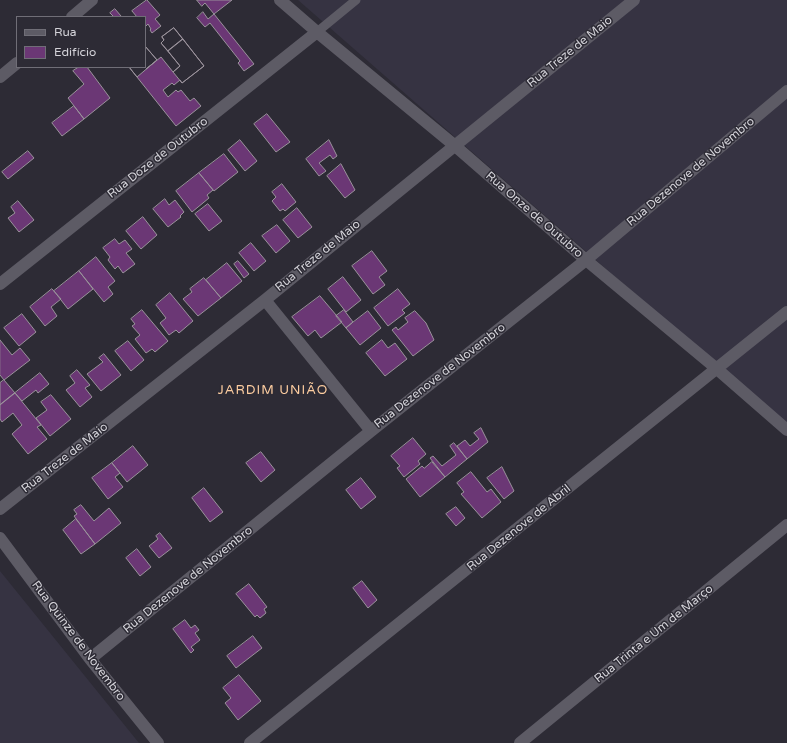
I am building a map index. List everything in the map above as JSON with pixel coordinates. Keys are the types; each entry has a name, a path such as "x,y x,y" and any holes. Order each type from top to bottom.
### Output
{"street":[{"path":"73,16 92,0"},
{"name":"Rua Onze de Outubro","path":"280,0 316,32 454,145 586,260 787,430"},
{"name":"Rua Treze de Maio","path":"0,509 265,300 634,0"},
{"name":"Rua Doze de Outubro","path":"0,284 316,32"},
{"path":"0,77 16,63"},
{"name":"Rua Dezenove de Novembro","path":"90,659 371,431 586,260 787,91"},
{"path":"265,300 371,431"},
{"name":"Rua Dezenove de Abril","path":"250,743 717,370 787,312"},
{"name":"Rua Trinta e Um de Março","path":"520,743 787,525"},
{"name":"Rua Quinze de Novembro","path":"0,538 90,659 158,743"}],"lane":[{"path":"316,32 356,0"}],"shaded area":[{"path":"298,0 787,0 787,427"},
{"path":"0,571 139,743 0,743"}],"building":[{"path":"147,0 160,15 155,19 161,26 152,33 148,24 146,26 146,16 136,16 132,11"},
{"path":"197,0 232,0 214,14 205,3 202,6"},
{"path":"115,9 121,16 113,16 110,13"},
{"path":"203,12 208,19 214,14 254,64 244,71 238,63 240,61 210,23 205,27 197,18"},
{"path":"174,28 204,66 182,83 180,80 174,85 172,83 163,90 168,97 176,90 178,92 181,90 190,101 194,98 201,106 176,126 130,68 146,68 146,47 157,60 146,69 161,57 173,72 180,66 161,43 164,40 162,37"},
{"path":"174,28 183,39 168,51 161,43 164,40 162,37"},
{"path":"183,39 204,66 182,83 173,72 180,66 168,51"},
{"path":"146,47 157,60 137,77 130,68 146,68"},
{"path":"78,68 88,68 110,98 84,119 68,98 84,84 73,71"},
{"path":"74,106 84,119 62,136 52,123"},
{"path":"267,114 290,142 276,152 254,124"},
{"path":"240,140 257,161 245,171 228,150"},
{"path":"329,140 337,156 333,159 330,155 319,163 326,171 319,176 306,159"},
{"path":"28,151 34,158 8,179 2,172"},
{"path":"224,154 238,172 214,191 199,173"},
{"path":"341,164 355,190 345,198 327,176"},
{"path":"199,173 213,190 207,195 209,198 192,212 176,191"},
{"path":"282,184 296,202 285,211 283,209 280,211 272,201 276,197 272,192"},
{"path":"165,199 169,205 175,200 184,212 180,216 181,217 168,227 153,209"},
{"path":"18,201 34,220 19,232 8,218 15,213 11,207"},
{"path":"208,204 222,221 209,231 195,214"},
{"path":"297,208 312,227 298,238 283,220"},
{"path":"143,217 157,235 141,249 126,231"},
{"path":"277,225 290,241 276,253 262,236"},
{"path":"115,239 119,244 125,240 132,249 126,253 135,264 123,273 118,266 115,269 108,260 110,257 103,248"},
{"path":"251,243 266,261 254,271 239,253"},
{"path":"372,251 387,271 379,277 385,285 373,294 352,266"},
{"path":"96,257 115,281 108,287 113,294 104,302 79,271"},
{"path":"238,261 249,274 244,278 234,264"},
{"path":"227,263 242,281 221,298 206,280"},
{"path":"79,271 93,289 68,309 54,291"},
{"path":"343,277 361,300 346,312 328,289"},
{"path":"204,278 221,298 198,316 183,299 192,292 190,289"},
{"path":"52,289 61,299 51,307 57,316 45,326 30,307"},
{"path":"398,289 410,304 402,310 405,313 388,326 374,308"},
{"path":"170,293 193,321 179,333 176,330 169,335 160,323 166,318 156,305"},
{"path":"320,296 342,322 321,338 315,330 308,336 292,317"},
{"path":"142,310 168,341 155,352 152,349 146,353 135,339 140,335 132,326 135,324 131,319"},
{"path":"344,310 353,322 346,328 336,316"},
{"path":"368,311 381,328 360,345 346,328"},
{"path":"415,311 426,323 434,340 413,356 392,330 396,327 398,330 408,322 405,318"},
{"path":"22,314 36,332 19,346 4,328"},
{"path":"0,340 12,355 20,348 30,360 4,380 0,375"},
{"path":"382,340 388,348 395,343 407,359 385,376 366,353"},
{"path":"128,341 144,360 131,371 115,351"},
{"path":"104,354 121,375 101,391 87,374 103,362 99,358"},
{"path":"77,370 90,385 85,388 92,397 80,407 66,390 75,383 70,376"},
{"path":"40,373 49,384 38,393 36,390 22,401 15,393"},
{"path":"4,380 15,393 0,405 0,383"},
{"path":"15,393 41,425 37,427 47,439 28,454 12,434 22,425 13,413 2,422 0,419 0,405"},
{"path":"51,395 71,419 50,436 36,418 47,410 41,402"},
{"path":"481,428 488,442 467,459 457,446 465,440 470,446 479,439 474,433"},
{"path":"413,438 426,454 418,461 420,464 404,477 397,468 400,466 391,456"},
{"path":"454,443 467,459 445,477 430,458 433,456 442,466 456,455 450,446"},
{"path":"133,446 148,465 127,482 112,463"},
{"path":"261,452 275,470 261,482 246,463"},
{"path":"432,462 445,477 420,497 406,479 422,466 424,468"},
{"path":"112,463 120,473 115,477 123,487 108,499 92,478"},
{"path":"502,467 514,491 504,499 487,478"},
{"path":"471,472 487,492 491,489 501,502 482,518 461,494 464,492 457,483"},
{"path":"361,478 376,497 361,509 346,490"},
{"path":"204,488 223,512 210,522 192,498"},
{"path":"81,505 94,521 109,508 121,523 95,544 74,516 77,514 74,510"},
{"path":"456,507 465,518 456,526 446,514"},
{"path":"76,519 95,544 81,554 63,530"},
{"path":"160,533 172,548 159,558 149,546 158,539 156,536"},
{"path":"137,549 151,567 140,576 126,558"},
{"path":"362,581 377,600 368,608 353,588"},
{"path":"249,584 267,607 264,609 266,613 260,618 257,615 255,617 236,594"},
{"path":"185,620 191,628 195,625 199,630 195,633 200,640 191,647 194,650 191,653 173,629"},
{"path":"253,636 262,648 236,668 227,656"},
{"path":"239,675 261,701 238,720 225,703 231,698 223,688"}],"district":[{"name":"JARDIM UNIÃO","path":"273,391"}]}
